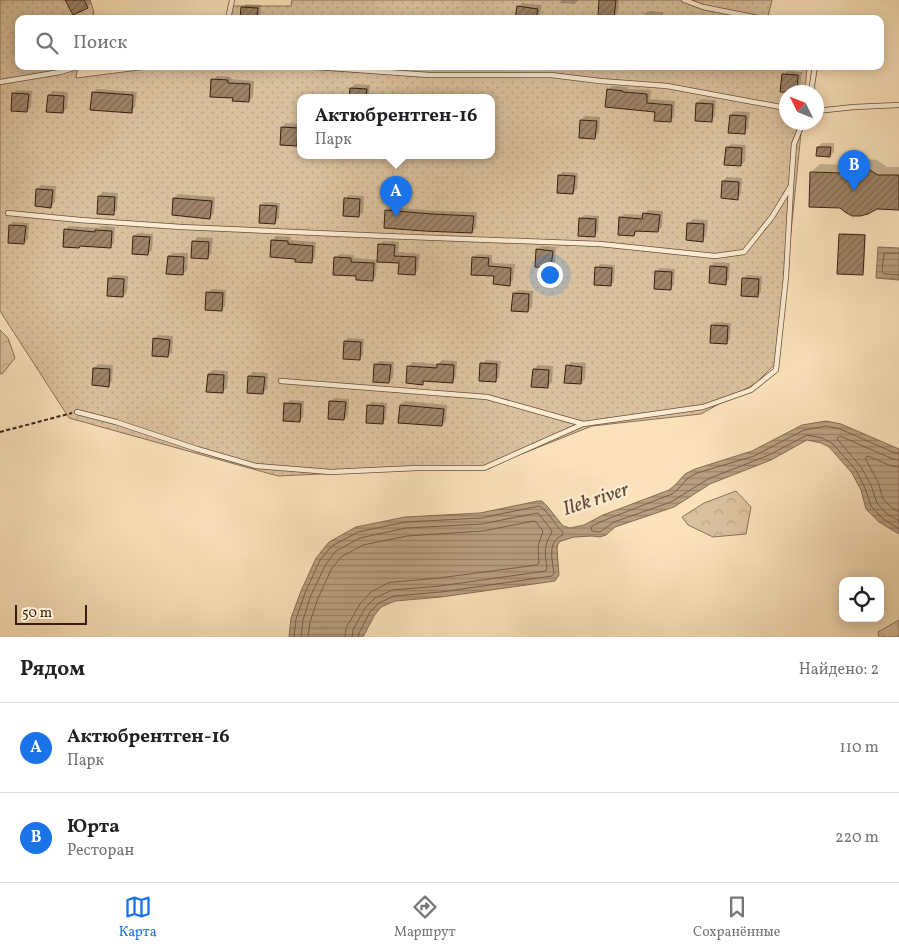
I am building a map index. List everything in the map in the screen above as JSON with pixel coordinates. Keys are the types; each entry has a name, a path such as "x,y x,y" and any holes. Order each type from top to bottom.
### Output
{"lane":[{"path":"229,15 232,0"},
{"path":"684,0 703,7 742,15"},
{"path":"0,82 67,70"},
{"path":"358,70 429,75 551,75 667,86 779,107"},
{"path":"812,85 814,70"},
{"path":"824,109 899,105"},
{"path":"76,412 116,422 197,450 256,466 331,472 417,468 484,468 583,424 703,407 751,390 776,370 786,277 794,144 800,130"},
{"path":"8,213 181,227 600,244 716,256 744,252 772,217 791,186"},
{"path":"281,381 487,397 583,424"}],"path":[{"path":"0,432 76,412"}],"green space":[{"path":"0,0 90,0 93,15 15,15 15,70 77,70 76,78 139,70 807,70 806,85 779,85 779,130 801,130 778,361 756,383 701,414 592,426 491,466 278,476 69,418 0,311"},
{"path":"292,0 772,0 768,15 230,15 231,6 291,6"},
{"path":"0,330 8,338 15,358 3,373 0,374"},
{"path":"736,491 751,507 746,534 713,537 688,525 682,517 704,503"},
{"path":"899,620 899,637 879,637 878,632"}],"water":[{"path":"878,247 899,248 899,280 876,278"},
{"path":"826,421 841,424 899,449 899,534 879,522 866,509 861,490 852,473 829,447 807,440 771,460 710,484 674,507 615,527 606,535 600,537 574,537 561,541 557,549 559,575 555,581 441,597 395,601 381,607 363,637 289,637 291,618 316,558 329,542 356,527 405,517 480,513 538,501 542,501 547,506 563,526 570,528 584,525 603,515 669,490 685,474 695,469 752,451 802,425"}],"building":[{"path":"65,0 84,0 88,8 73,15"},
{"path":"599,0 616,0 614,15 598,15"},
{"path":"517,6 538,9 537,15 516,15"},
{"path":"241,7 258,8 257,15 240,15"},
{"path":"782,74 798,75 797,85 781,85"},
{"path":"211,79 228,80 228,83 250,84 249,102 232,101 233,98 210,97"},
{"path":"350,88 367,89 366,94 349,94"},
{"path":"607,89 647,94 647,103 672,105 671,122 654,121 655,112 605,107"},
{"path":"92,92 133,95 132,113 90,110"},
{"path":"12,93 29,94 27,112 11,111"},
{"path":"48,95 64,96 63,113 46,112"},
{"path":"696,103 713,104 712,122 695,121"},
{"path":"730,115 746,116 745,134 728,133"},
{"path":"580,120 597,121 595,139 579,138"},
{"path":"281,127 297,128 297,146 280,145"},
{"path":"726,147 742,148 741,166 724,165"},
{"path":"817,147 831,147 830,157 816,156"},
{"path":"852,167 868,169 878,175 899,175 899,210 877,209 868,214 852,216 840,208 809,207 810,172 843,173"},
{"path":"558,175 575,176 573,194 557,193"},
{"path":"722,181 739,182 738,200 721,198"},
{"path":"36,189 53,190 51,208 35,206"},
{"path":"98,196 115,197 114,215 97,214"},
{"path":"173,198 212,201 210,219 172,215"},
{"path":"344,198 360,199 359,217 343,216"},
{"path":"260,205 277,206 275,224 259,223"},
{"path":"385,210 474,216 472,233 384,228"},
{"path":"643,213 660,215 658,232 635,231 634,236 618,235 619,217 642,219"},
{"path":"579,218 596,219 595,237 578,236"},
{"path":"687,223 704,224 703,242 686,240"},
{"path":"9,225 26,226 24,244 8,243"},
{"path":"64,229 95,232 95,230 112,231 111,248 63,247"},
{"path":"839,234 865,235 863,275 837,274"},
{"path":"133,236 150,237 148,255 132,254"},
{"path":"271,240 288,241 288,244 313,246 312,263 295,262 295,259 270,257"},
{"path":"192,241 209,242 208,259 191,258"},
{"path":"378,244 395,245 394,256 416,257 415,275 398,274 399,263 377,262"},
{"path":"536,249 553,251 551,268 535,267"},
{"path":"168,256 184,257 183,275 166,274"},
{"path":"334,257 351,258 351,262 374,263 373,281 356,280 356,276 333,275"},
{"path":"472,257 489,258 488,266 511,268 510,286 493,284 494,276 471,275"},
{"path":"710,266 727,267 726,285 709,283"},
{"path":"595,267 612,268 611,286 594,285"},
{"path":"655,271 672,272 671,290 654,289"},
{"path":"108,278 124,279 123,297 107,296"},
{"path":"742,278 759,279 758,297 741,296"},
{"path":"206,292 223,293 222,311 205,310"},
{"path":"513,293 529,294 528,312 511,311"},
{"path":"711,325 728,326 727,344 710,343"},
{"path":"153,338 170,340 168,357 152,356"},
{"path":"344,341 361,342 360,360 343,359"},
{"path":"480,363 497,364 496,382 479,381"},
{"path":"374,364 391,365 389,383 373,382"},
{"path":"437,364 454,365 453,383 423,381 423,385 406,383 407,366 437,368"},
{"path":"566,365 582,367 581,384 564,383"},
{"path":"93,368 110,369 109,387 92,385"},
{"path":"533,369 549,370 548,388 531,387"},
{"path":"208,374 224,375 223,393 206,392"},
{"path":"248,376 265,377 263,394 247,393"},
{"path":"329,401 346,402 344,420 328,419"},
{"path":"284,403 301,404 300,422 283,421"},
{"path":"367,405 384,406 383,424 366,423"},
{"path":"400,405 444,409 442,426 398,423"}],"place":[{"name":"Юрта","path":"854,191"},
{"name":"Актюбрентген-16","path":"396,217"}],"water label":[{"name":"Ilek river","path":"596,500"}]}
